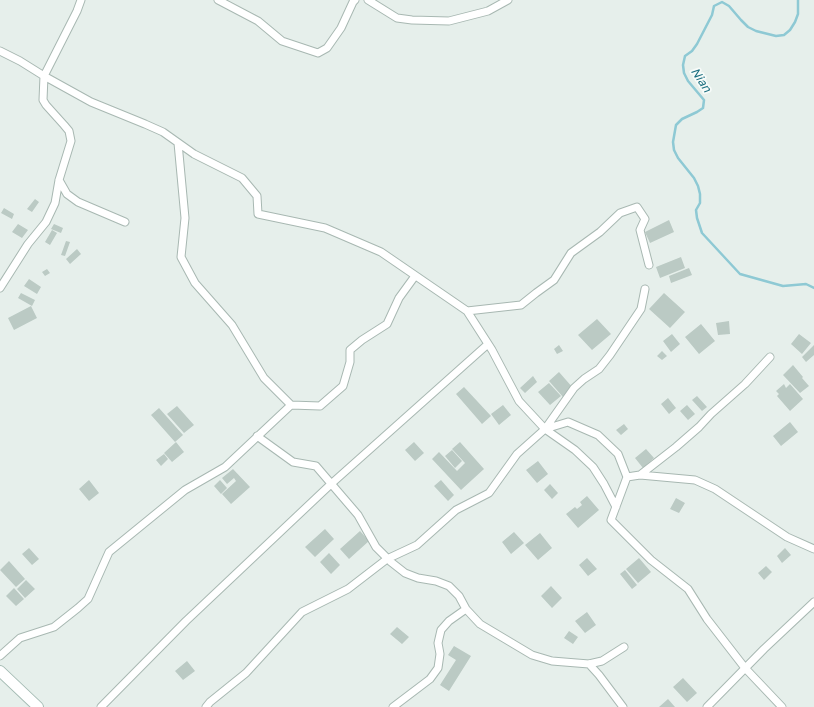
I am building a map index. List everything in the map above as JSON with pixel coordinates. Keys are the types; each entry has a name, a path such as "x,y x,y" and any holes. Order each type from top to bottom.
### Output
{"main road":[{"path":"0,671 38,707"}],"street":[{"path":"0,288 28,244 46,222 55,203 58,180 71,141 69,131 43,100 44,76 81,0"},
{"path":"218,0 258,22 282,41 318,53 327,48 342,28 354,1"},
{"path":"368,0 397,18 449,21 488,11 508,0"},
{"path":"0,51 91,102 163,132 194,154 242,178 257,196 258,214 325,228 381,252 467,311 488,344 519,401 545,429 575,450 593,467 616,507"},
{"path":"178,143 185,218 181,257 195,282 232,325 264,378 290,405 320,406 343,386 350,362 350,350 362,340 387,324 399,298 415,276"},
{"path":"58,180 67,194 78,202 126,222"},
{"path":"467,311 521,305 554,280 571,253 600,232 620,213 637,207 645,219 640,230 649,265"},
{"path":"206,707 210,702 246,673 302,612 348,589 387,559 417,545 456,510 489,493 517,454 545,429 574,388 599,369 610,355 641,309 645,289"},
{"path":"101,707 186,621 331,484 488,344"},
{"path":"640,475 699,427 711,414 746,384 770,358"},
{"path":"0,656 20,638 54,627 78,608 88,599 109,552 185,490 224,466 290,405"},
{"path":"545,429 568,422 598,435 618,454 627,477 612,520 650,560 688,589 706,619 745,668 782,707"},
{"path":"257,436 293,462 316,466 358,515 376,547 387,559 405,573 449,586 459,596 466,609 480,624 532,655 552,661 589,664 602,661 624,647"},
{"path":"627,477 640,475 695,480 715,489 787,537 814,549"},
{"path":"707,707 764,649 814,602"},
{"path":"393,707 430,680 438,668 440,654 438,643 441,630 449,621 466,609"},
{"path":"589,664 623,707"}],"building":[{"path":"35,199 39,202 32,212 27,209"},
{"path":"4,208 14,214 12,219 1,213"},
{"path":"669,220 674,232 650,243 645,232"},
{"path":"18,224 28,230 22,238 12,232"},
{"path":"54,224 63,228 61,233 51,229"},
{"path":"52,230 57,233 50,245 45,242"},
{"path":"66,241 70,242 65,256 61,255"},
{"path":"77,249 81,254 70,264 66,259"},
{"path":"681,257 685,268 660,278 656,267"},
{"path":"689,268 692,275 671,283 669,276"},
{"path":"47,269 50,273 45,276 42,272"},
{"path":"29,279 41,287 37,294 24,286"},
{"path":"21,293 35,300 32,306 18,298"},
{"path":"664,293 685,312 670,328 649,309"},
{"path":"31,306 37,318 14,330 8,318"},
{"path":"597,319 611,334 592,350 578,335"},
{"path":"729,321 730,334 718,335 716,323"},
{"path":"701,324 715,341 699,354 685,337"},
{"path":"672,334 680,344 671,352 663,341"},
{"path":"799,334 811,343 802,354 791,344"},
{"path":"559,345 563,351 557,354 554,349"},
{"path":"814,345 814,355 806,362 802,357"},
{"path":"662,351 667,356 662,360 657,356"},
{"path":"793,365 809,386 800,393 783,375"},
{"path":"559,372 573,388 563,397 549,381"},
{"path":"533,376 537,382 525,393 520,388"},
{"path":"549,383 561,396 550,405 538,392"},
{"path":"784,384 786,388 790,384 803,399 790,411 777,396 779,394 776,391"},
{"path":"464,387 491,416 482,424 456,394"},
{"path":"697,396 707,407 702,411 692,400"},
{"path":"668,398 676,408 669,414 661,404"},
{"path":"503,405 511,415 499,425 491,414"},
{"path":"687,405 695,414 688,420 680,411"},
{"path":"177,406 194,425 184,433 167,414"},
{"path":"159,408 183,435 175,442 151,415"},
{"path":"790,422 798,432 781,446 773,436"},
{"path":"624,424 628,429 621,435 616,430"},
{"path":"176,442 184,452 172,462 164,453"},
{"path":"414,442 424,453 415,461 405,450"},
{"path":"460,442 484,469 461,490 432,459 439,452 457,471 465,463 452,449"},
{"path":"646,449 654,458 643,468 635,458"},
{"path":"452,450 462,461 455,468 445,456"},
{"path":"164,454 168,459 161,466 156,460"},
{"path":"538,461 548,474 537,483 526,470"},
{"path":"233,469 250,487 231,504 222,494 236,481 234,478 227,484 222,478"},
{"path":"89,480 99,493 89,501 79,489"},
{"path":"220,480 227,488 221,494 214,486"},
{"path":"441,480 454,495 448,501 434,486"},
{"path":"550,484 558,493 552,499 544,490"},
{"path":"587,496 599,510 578,528 566,514 575,507 577,509 582,505 580,502"},
{"path":"676,498 685,503 679,513 670,509"},
{"path":"325,529 334,539 315,557 305,547"},
{"path":"360,531 369,541 349,559 340,549"},
{"path":"514,532 524,543 511,554 502,542"},
{"path":"540,533 552,548 538,560 525,545"},
{"path":"29,548 39,559 32,565 22,554"},
{"path":"785,548 791,555 782,563 777,556"},
{"path":"329,553 340,565 331,574 320,562"},
{"path":"587,558 597,569 588,576 579,565"},
{"path":"639,558 651,572 638,583 626,569"},
{"path":"9,561 25,579 16,587 0,570"},
{"path":"766,566 772,572 764,580 758,573"},
{"path":"625,570 637,585 632,589 620,574"},
{"path":"26,580 35,589 25,598 17,589"},
{"path":"551,586 562,598 552,608 541,596"},
{"path":"14,588 24,599 16,606 6,596"},
{"path":"587,612 596,625 585,633 575,621"},
{"path":"397,627 409,637 402,644 390,634"},
{"path":"569,631 578,637 573,644 564,638"},
{"path":"454,646 471,656 449,691 440,685 456,660 448,655"},
{"path":"187,661 195,671 183,680 175,671"},
{"path":"683,678 697,693 687,702 673,687"},
{"path":"668,699 675,707 659,707"}],"waterway":[{"name":"Nian","path":"798,0 798,14 795,22 790,30 784,35 776,36 756,31 748,27 729,6 722,2 714,6 712,15 697,44 692,51 685,56 683,65 684,73 688,81 704,100 703,108 682,119 676,125 673,142 674,150 678,158 694,178 698,186 700,203 696,210 702,233 740,274 783,286 806,284 814,288"}]}
